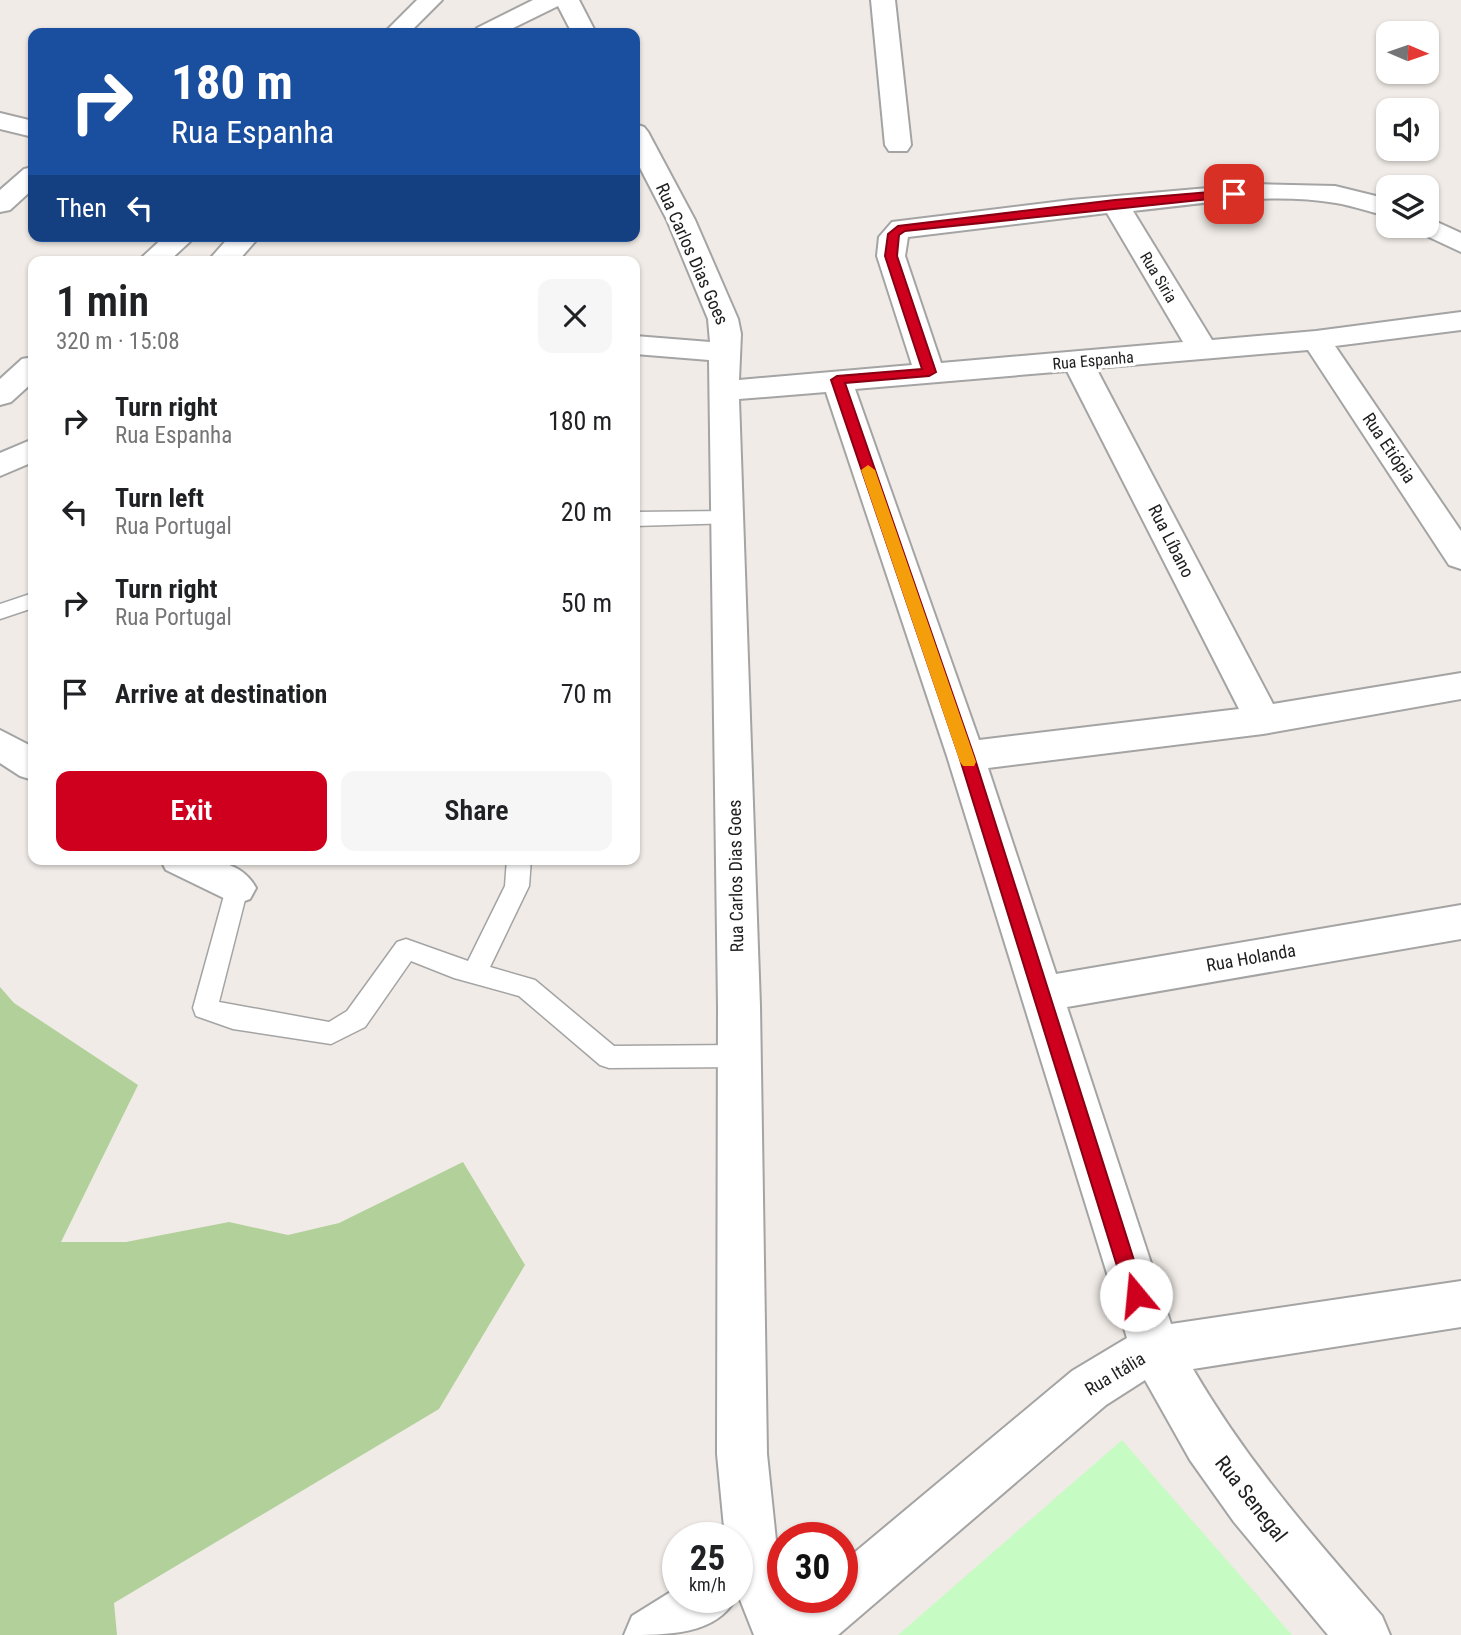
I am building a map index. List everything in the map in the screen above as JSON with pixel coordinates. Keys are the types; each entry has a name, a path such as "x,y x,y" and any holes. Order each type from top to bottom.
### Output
{"street":[{"path":"401,28 430,0"},
{"path":"495,28 551,0"},
{"path":"567,0 581,28"},
{"path":"883,0 898,145"},
{"path":"0,121 28,128"},
{"name":"Rua Carlos Dias Goes","path":"640,142 681,220 723,319 726,334 724,391 739,1056 744,1522"},
{"path":"0,204 28,179"},
{"path":"929,372 891,256 894,234 902,228 1115,204 1297,190 1358,197 1376,204"},
{"name":"Rua Siria","path":"1115,204 1203,350"},
{"path":"1439,232 1461,244"},
{"path":"158,256 176,242"},
{"path":"227,256 240,242"},
{"name":"Rua Espanha","path":"724,391 1316,340 1461,321"},
{"name":"Rua Etiópia","path":"1316,340 1461,557"},
{"path":"640,345 725,352"},
{"name":"Rua Líbano","path":"1078,362 1263,720"},
{"path":"0,395 28,370"},
{"name":"Rua Itália","path":"837,380 966,756 1155,1350 1124,1365 1089,1388 858,1583"},
{"path":"0,466 28,452"},
{"path":"966,756 1263,720 1461,686"},
{"path":"0,744 28,763"},
{"path":"192,865 236,888"},
{"name":"Rua Holanda","path":"1042,994 1461,922"},
{"path":"1155,1350 1461,1304"},
{"name":"Rua Senegal","path":"1155,1350 1208,1442 1252,1504 1363,1635"},
{"name":"Rua Carlos Dias Goes","path":"753,1587 781,1635"},
{"path":"651,1635 686,1613"},
{"name":"Rua Itália","path":"797,1635 822,1613"}],"lane":[{"path":"640,519 727,518"},
{"path":"0,612 28,602"},
{"path":"475,973 517,886 519,865"},
{"path":"236,888 205,1008 233,1018 331,1033 356,1019 406,949 526,987 609,1057 739,1056"}],"green space":[{"path":"0,987 14,1003 138,1085 61,1242 126,1242 229,1222 288,1235 339,1223 463,1162 525,1265 439,1409 114,1603 117,1635 0,1635"},
{"path":"1122,1440 1292,1635 898,1635"}],"slow traffic":[{"path":"868,470 968,762"}],"route":[{"path":"1136,1295 966,756 837,380 929,372 891,256 890,242 894,234 902,228 1115,204 1234,194"}]}
